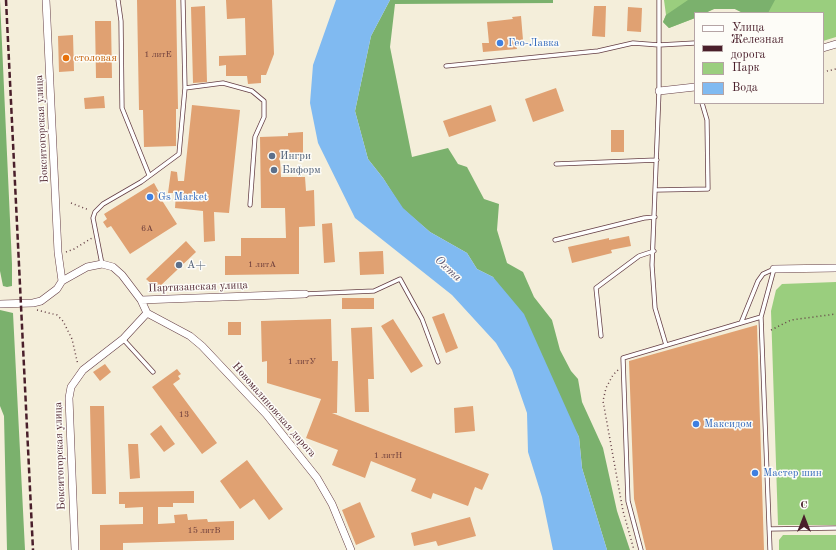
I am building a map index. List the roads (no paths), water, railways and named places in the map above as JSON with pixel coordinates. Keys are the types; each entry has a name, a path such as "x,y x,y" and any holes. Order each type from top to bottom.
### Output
{"street":[{"name":"Бокситогорская улица","path":"46,0 58,252 62,281"},
{"path":"824,48 836,44"},
{"path":"659,91 694,87"},
{"path":"0,304 33,303 41,301 53,293 62,281 87,267 102,264"},
{"name":"Партизанская улица","path":"102,264 113,267 122,275 141,300 305,294"},
{"path":"774,269 836,268"},
{"path":"141,300 147,313"},
{"name":"Бокситогорская улица","path":"75,550 69,398 71,387 84,370 123,339 147,313"},
{"name":"Новомалиновская дорога","path":"147,313 178,329 202,346 266,414 303,459 325,491 351,550"}],"lane":[{"path":"118,0 121,21 122,108 149,175"},
{"path":"102,264 93,218 95,212 103,204 179,154 185,88 183,0"},
{"path":"659,0 659,91 654,251 652,265 655,308 666,345"},
{"path":"446,66 598,51 633,43 659,45 694,43"},
{"path":"185,88 223,83 252,91 264,101 264,117 255,137 250,205"},
{"path":"656,190 708,189 707,120 702,104"},
{"path":"556,164 657,160"},
{"path":"555,240 644,218 655,217"},
{"path":"601,336 596,288 639,256 654,251"},
{"path":"741,323 758,281 763,274 774,269"},
{"path":"770,550 762,317 774,269"},
{"path":"305,294 374,291 400,279 422,319 438,362"},
{"path":"641,550 628,501 623,358 762,317"},
{"path":"123,339 153,372"},
{"path":"769,529 836,528"}],"water":[{"name":"Охта","path":"336,0 390,0 371,36 355,111 368,159 403,208 430,232 467,253 477,269 493,277 524,314 579,437 582,468 607,550 553,550 542,497 528,452 527,413 512,370 496,343 452,295 355,218 318,143 310,103 313,65"}],"railway":[{"path":"6,0 33,550"}],"place":[{"name":"Гео-Лавка","path":"500,43"},
{"name":"столовая","path":"66,58"},
{"name":"Ингри","path":"272,156"},
{"name":"Биформ","path":"274,170"},
{"name":"Gs Market","path":"150,197"},
{"name":"А+","path":"179,265"},
{"name":"Максидом","path":"696,424"},
{"name":"Мастер шин","path":"755,473"}]}
